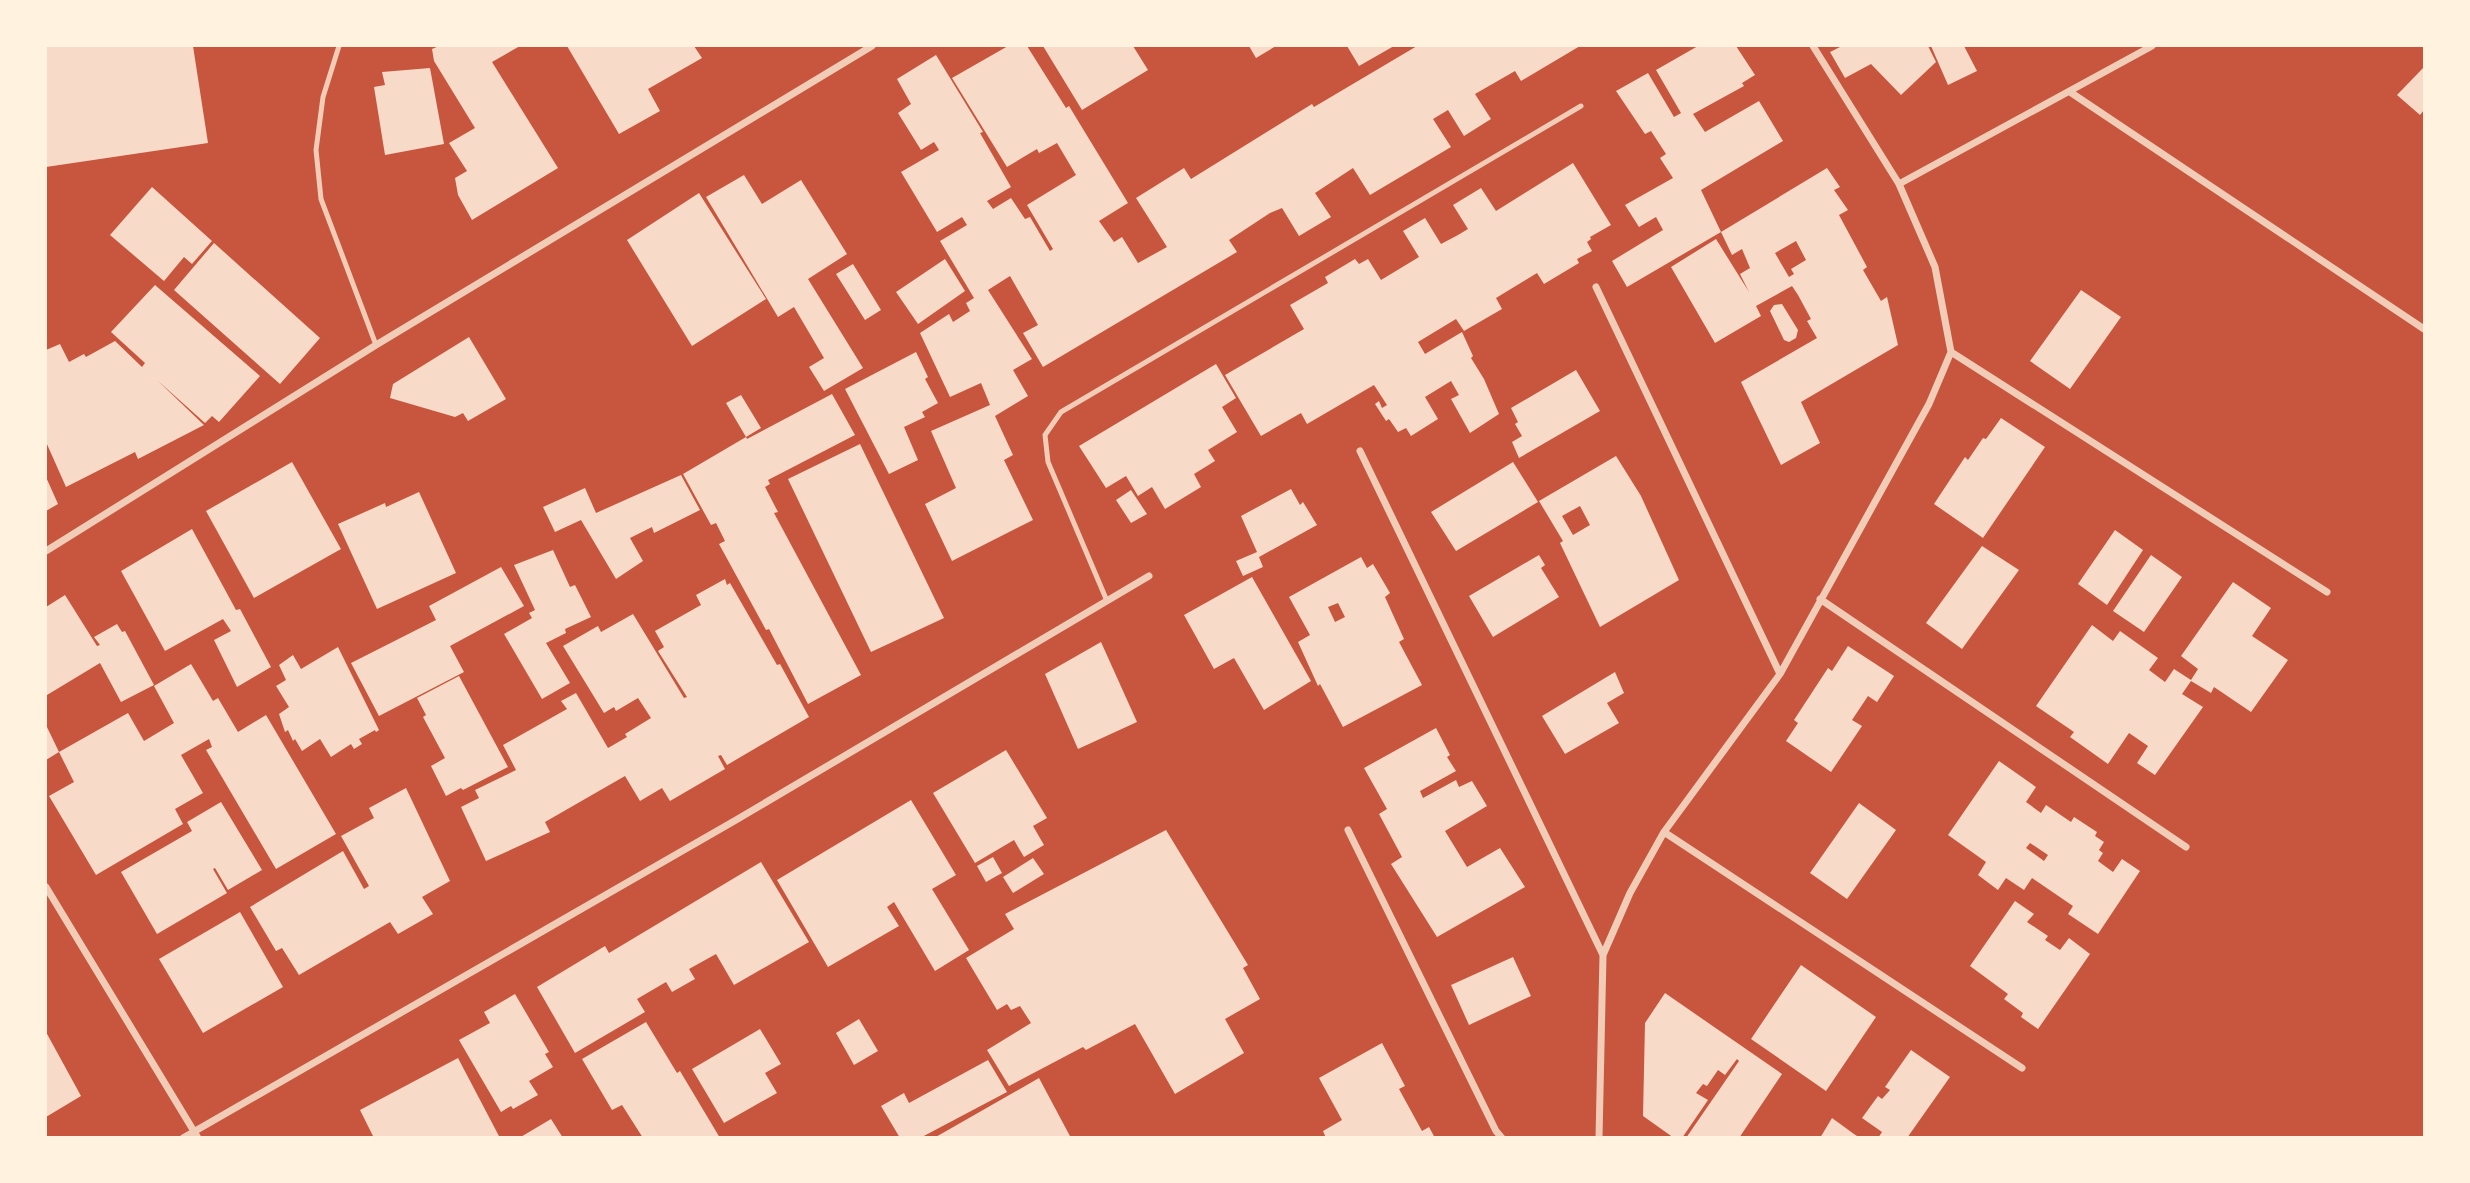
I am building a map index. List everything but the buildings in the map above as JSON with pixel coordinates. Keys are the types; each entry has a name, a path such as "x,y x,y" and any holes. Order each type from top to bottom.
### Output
{"street":[{"path":"46,551 376,345 872,46"},
{"path":"1601,1136 1603,955 1630,893 1664,832 1780,674 1929,404 1951,352 1935,267 1899,184 1813,46"},
{"path":"1899,184 2152,46"},
{"path":"2070,92 2424,329"},
{"path":"1596,287 1780,674"},
{"path":"1951,352 2327,592"},
{"path":"1360,451 1603,955"},
{"path":"183,1138 196,1134 736,820 1149,576"},
{"path":"1820,599 2186,847"},
{"path":"1348,830 1496,1131 1502,1138"},
{"path":"1664,832 2022,1068"},
{"path":"46,887 196,1134"}],"lane":[{"path":"339,46 323,97 316,150 321,199 376,345"},
{"path":"1107,601 1048,462 1045,435 1061,412 1581,106"}]}
